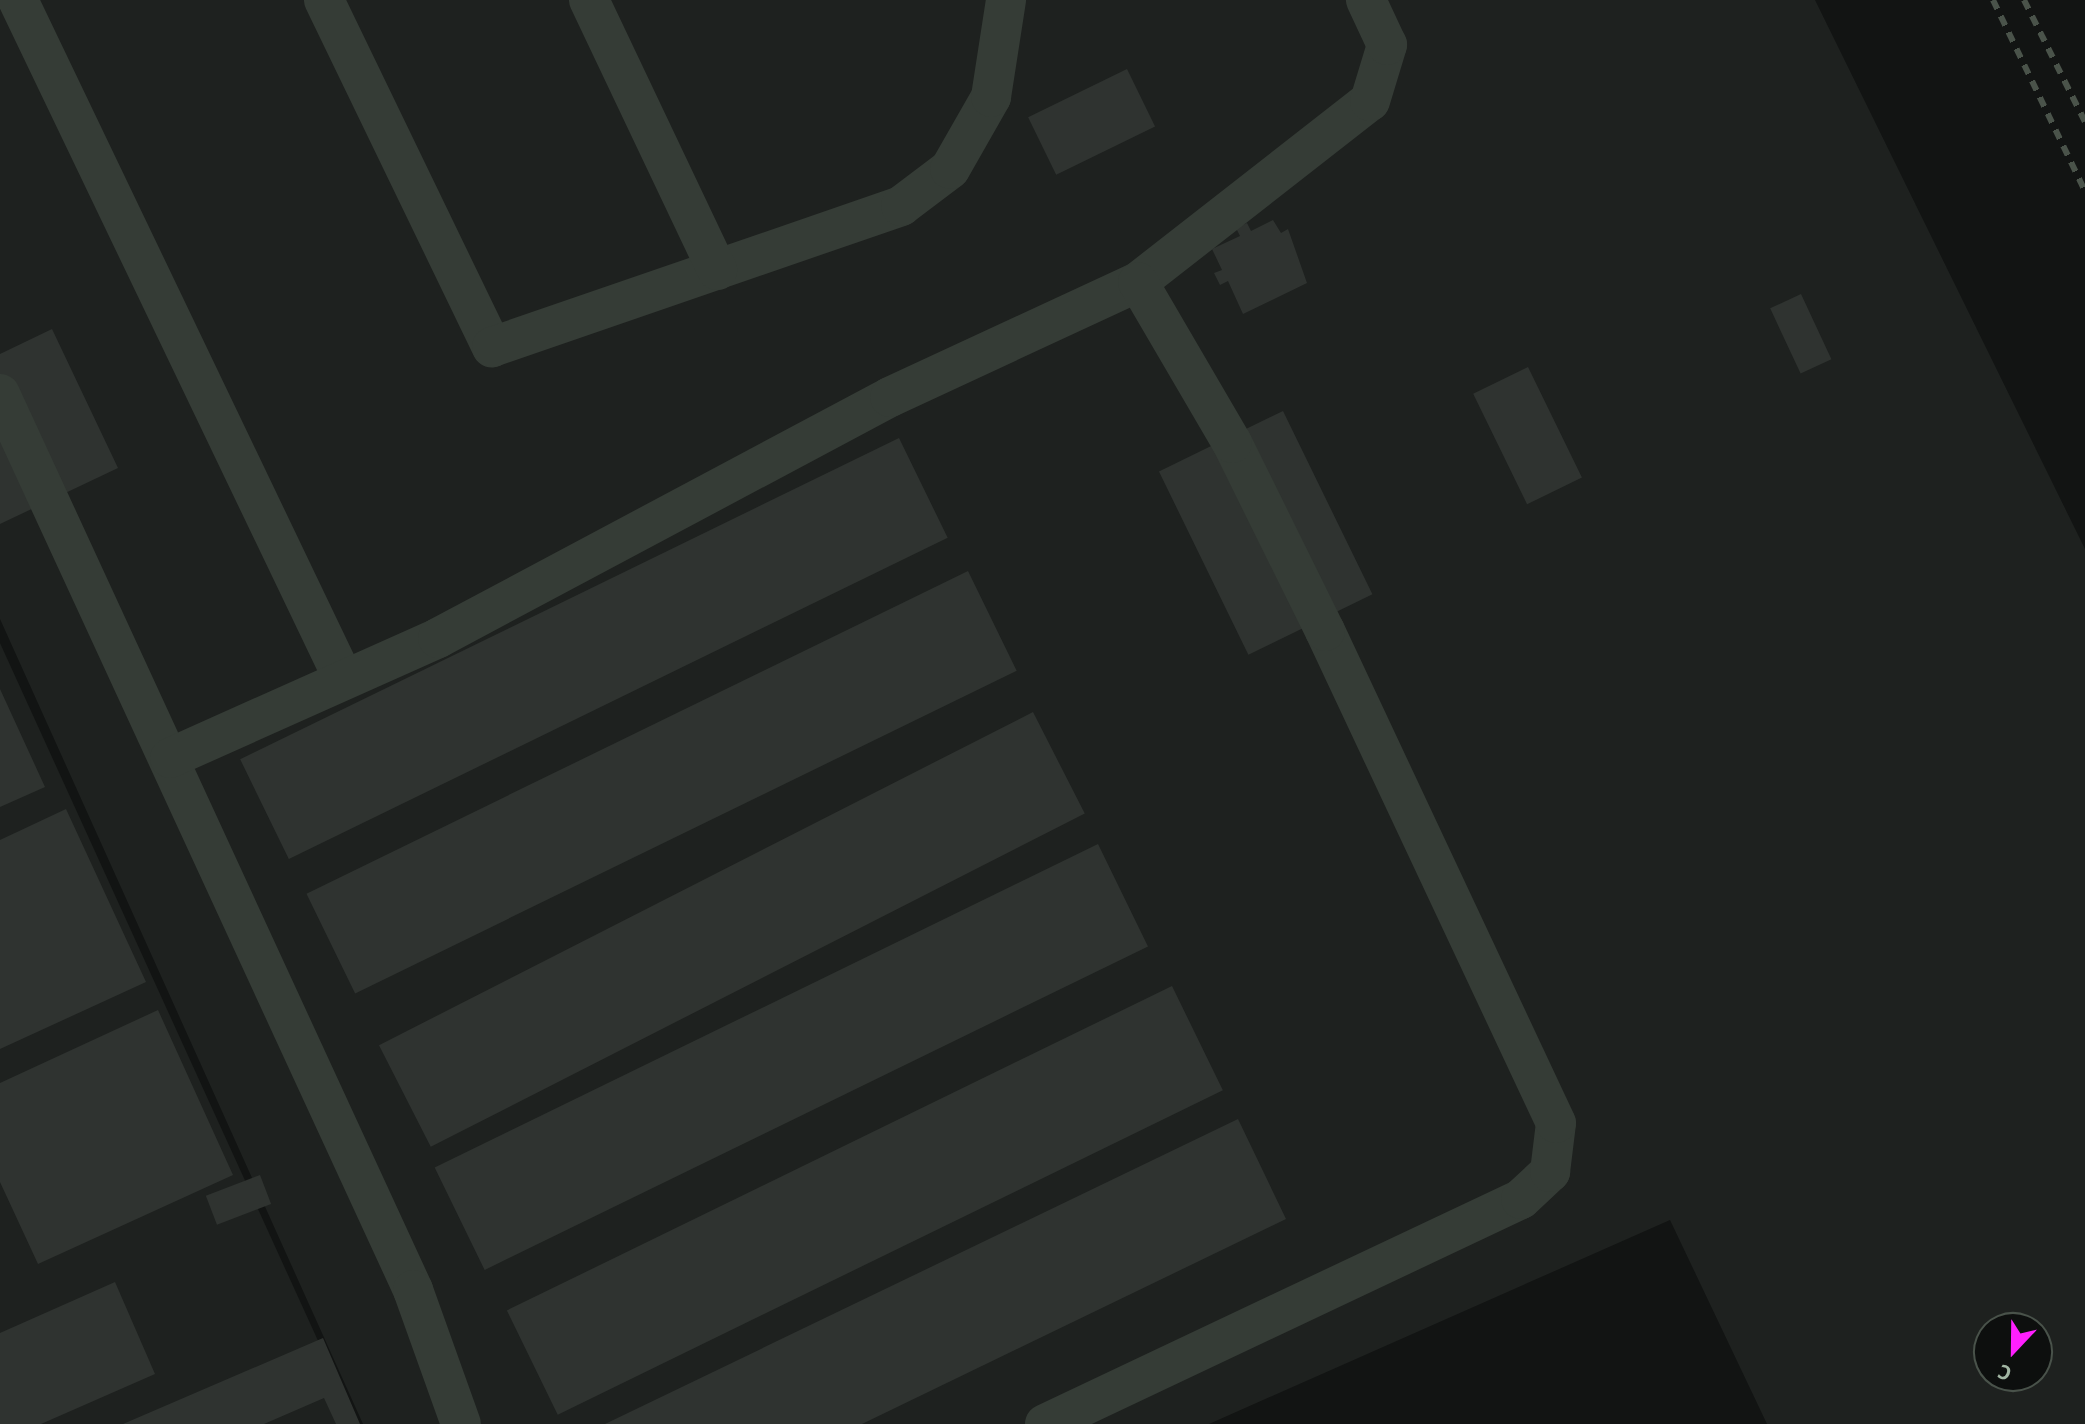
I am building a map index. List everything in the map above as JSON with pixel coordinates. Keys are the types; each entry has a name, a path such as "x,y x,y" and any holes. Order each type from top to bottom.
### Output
{"lane":[{"path":"18,0 342,676"},
{"path":"324,0 492,347 901,206 950,169 991,97 1006,0"},
{"path":"589,0 717,270"},
{"path":"170,758 342,676 438,638 890,397 1138,282 1370,101 1387,45 1366,0"},
{"path":"1045,1424 1521,1199 1550,1172 1556,1123 1245,470 1138,282"},
{"path":"0,394 413,1290 461,1424"}],"shaded area":[{"path":"0,0 1815,0 2085,549 2085,1424 1767,1424 1670,1220 1209,1424 363,1424 0,619"},
{"path":"0,643 356,1424 0,1424"}],"building":[{"path":"1127,69 1155,127 1056,175 1028,117"},
{"path":"1273,220 1281,233 1288,229 1307,283 1243,314 1228,281 1220,285 1214,273 1222,270 1212,249 1240,236 1236,228 1247,223 1251,231"},
{"path":"1801,294 1831,359 1801,374 1770,308"},
{"path":"52,329 118,468 0,524 0,354"},
{"path":"1528,367 1582,478 1527,504 1473,394"},
{"path":"1283,411 1372,594 1248,655 1159,471"},
{"path":"899,438 948,538 289,859 240,759"},
{"path":"968,571 1017,671 355,993 306,894"},
{"path":"0,689 45,787 0,807"},
{"path":"1033,712 1085,814 431,1147 379,1045"},
{"path":"66,809 146,982 0,1049 0,840"},
{"path":"1098,844 1148,946 485,1270 435,1168"},
{"path":"1172,986 1223,1090 558,1415 507,1310"},
{"path":"158,1010 233,1175 38,1264 0,1182 0,1083"},
{"path":"1238,1119 1286,1219 862,1424 605,1424"},
{"path":"260,1175 271,1204 217,1225 206,1196"},
{"path":"115,1282 155,1374 41,1424 0,1424 0,1333"},
{"path":"323,1338 360,1424 336,1424 324,1398 264,1424 123,1424"}],"railway":[{"path":"1993,0 2085,191"},
{"path":"2024,0 2085,122"}]}
